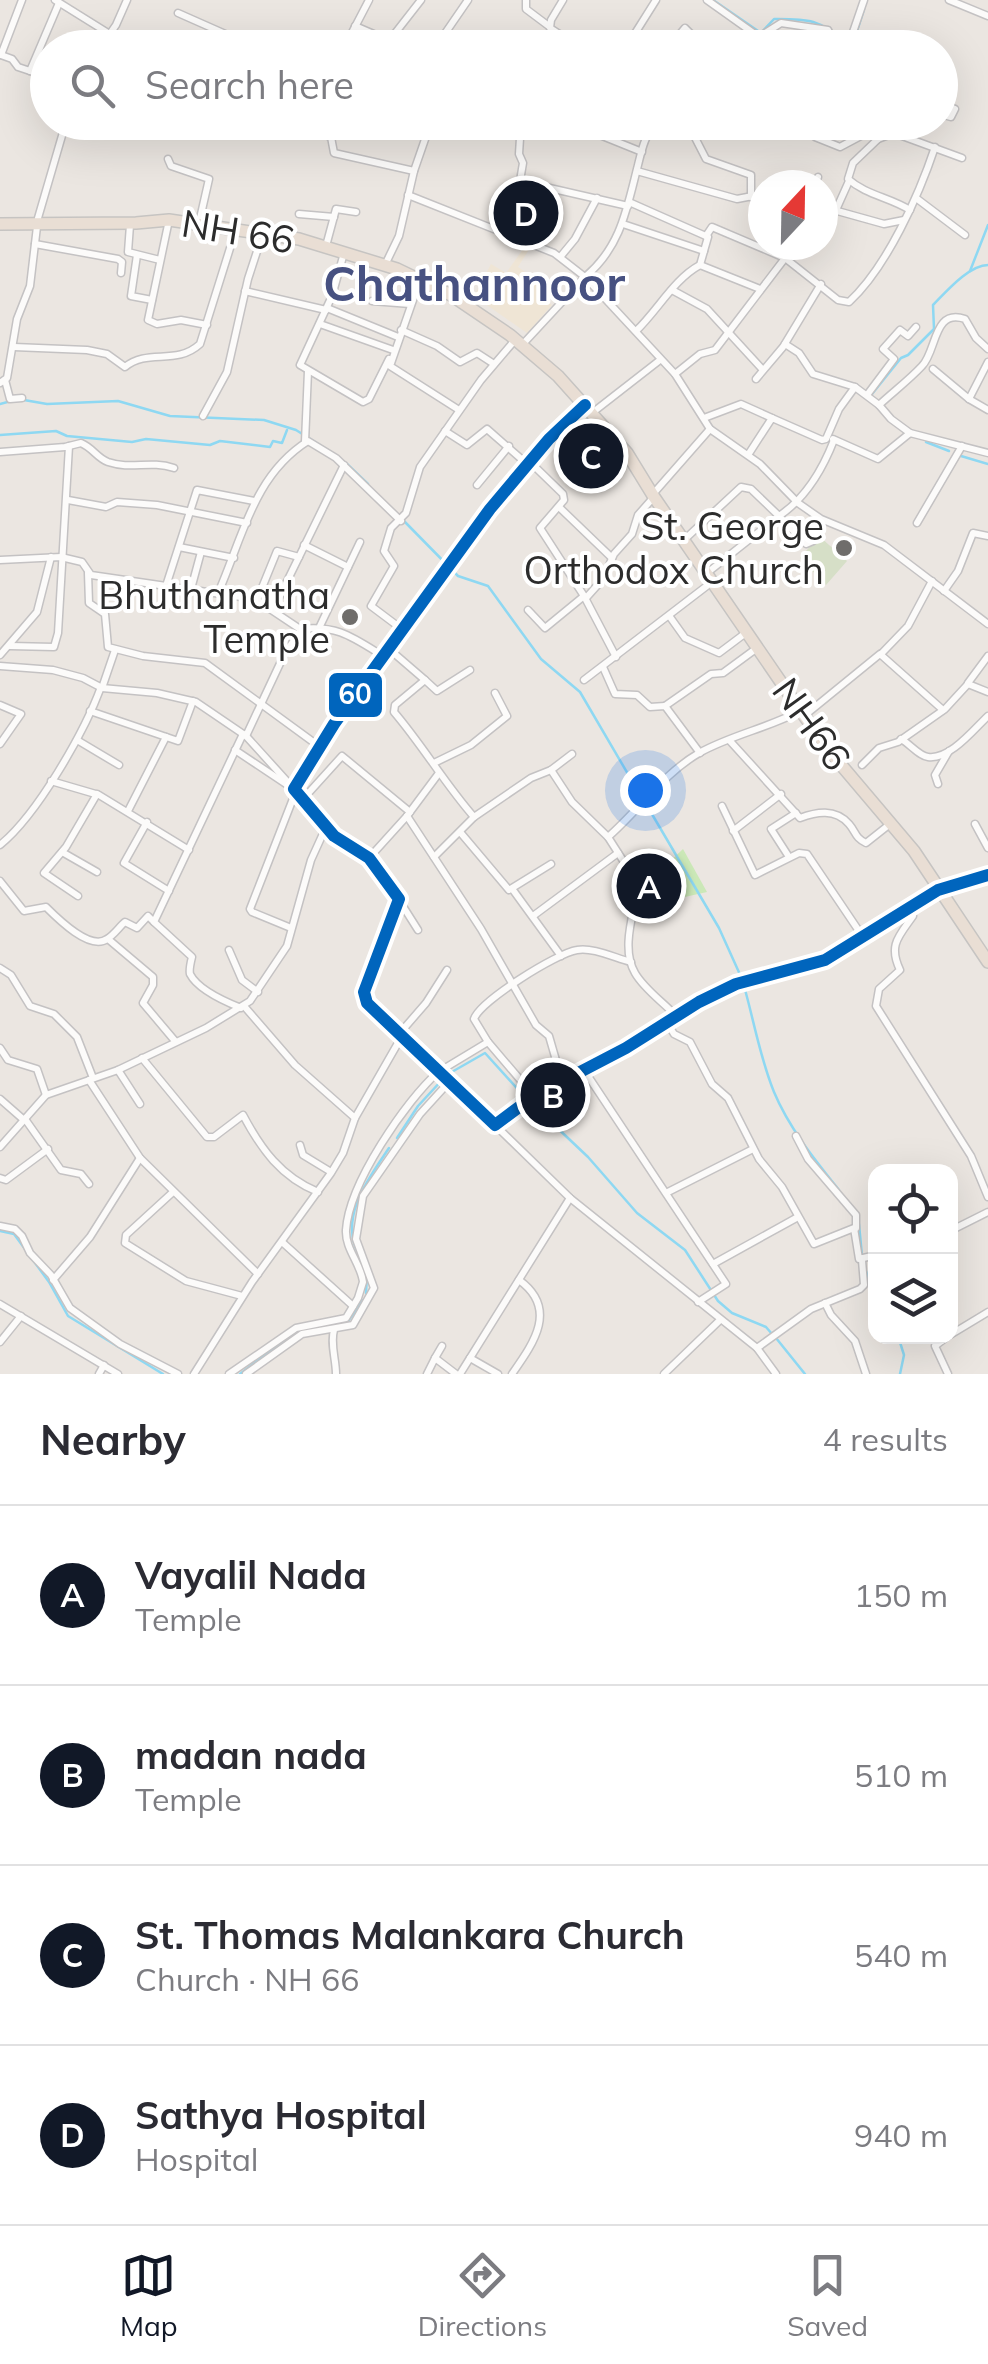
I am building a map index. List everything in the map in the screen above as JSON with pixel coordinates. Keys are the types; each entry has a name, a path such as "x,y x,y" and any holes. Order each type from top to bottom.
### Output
{"highway":[{"name":"NH 66","path":"0,221 135,217 137,222 199,223 326,246 385,265 443,293 517,345 586,409 644,480"},
{"name":"NH66","path":"644,480 802,713 914,851 988,962"}],"street":[{"path":"22,0 0,54 30,71"},
{"path":"110,30 127,0"},
{"path":"353,30 368,0"},
{"path":"398,30 421,0"},
{"path":"447,30 468,0"},
{"path":"526,0 526,9 553,30"},
{"path":"550,28 563,0"},
{"path":"637,30 656,0"},
{"path":"707,0 750,30"},
{"path":"853,30 864,0"},
{"path":"950,0 988,16"},
{"path":"46,30 57,1 102,30"},
{"path":"178,13 216,30"},
{"path":"768,30 778,23 828,30"},
{"path":"355,26 364,30"},
{"path":"22,398 10,399 3,381 14,348 17,319 27,296 38,221 61,140"},
{"path":"331,140 334,153 414,170"},
{"path":"385,265 400,232 425,140"},
{"path":"511,234 523,162 521,140"},
{"path":"612,140 642,152"},
{"path":"403,630 371,606 394,566 384,549 391,528 406,514 419,470 494,364 610,252 623,224 645,140"},
{"path":"696,140 706,159 748,174"},
{"path":"822,140 840,148 851,140"},
{"path":"838,206 853,163 877,140"},
{"path":"912,140 962,158"},
{"path":"788,260 838,300 852,299 905,220 935,147"},
{"path":"168,159 171,166 210,180 199,223"},
{"path":"636,171 737,198 748,197"},
{"path":"520,181 628,204 706,236"},
{"path":"849,181 910,210"},
{"path":"408,194 561,256 585,276 675,374 710,429 748,456 798,504 821,519 884,546 988,624"},
{"path":"561,256 576,239 597,198"},
{"path":"916,198 965,235"},
{"path":"326,246 338,208 356,212"},
{"path":"838,211 884,224 905,220"},
{"path":"299,214 334,217"},
{"path":"169,220 150,322 181,320 206,325"},
{"path":"137,222 128,250 137,256 160,260"},
{"path":"623,224 704,252"},
{"path":"636,331 686,272 700,265 706,236 712,227 748,242"},
{"path":"14,348 83,349 107,354 124,366 138,357 168,358 194,350 200,344 236,228"},
{"path":"202,416 227,372 244,292 263,232"},
{"path":"35,244 118,259 122,272"},
{"path":"345,252 327,309 300,363 366,402 391,354 420,280"},
{"path":"137,256 131,296 152,300"},
{"path":"675,374 700,354 715,350 783,260"},
{"path":"700,265 760,289"},
{"path":"756,379 785,344 821,284"},
{"path":"672,290 707,309 763,370"},
{"path":"244,292 327,309 399,333 460,362 477,353 494,364"},
{"path":"372,301 411,304"},
{"path":"879,405 925,363 937,329 949,319 965,319 988,349"},
{"path":"320,324 391,354"},
{"path":"866,395 894,359 884,349 900,330 908,336 916,327"},
{"path":"785,344 800,352 813,374 855,387 910,432 988,453"},
{"path":"391,354 392,369 459,410"},
{"path":"292,928 250,908 295,790 320,748 476,528 528,463 586,409 660,360"},
{"path":"969,399 988,362"},
{"path":"933,369 988,410"},
{"path":"219,592 254,501 276,468 305,442 308,370"},
{"path":"584,680 670,617 778,516 798,504 824,464 840,409 855,387"},
{"path":"703,418 741,404 822,440 831,438 878,459 910,432"},
{"path":"748,456 772,418"},
{"path":"445,432 467,445 487,428 563,494 559,508 540,528 585,597 616,657"},
{"path":"528,610 545,628 585,597 603,579 612,558 632,534 638,515 710,429"},
{"path":"305,442 320,446 344,465 401,521"},
{"path":"0,452 85,444 102,460 128,467 152,462 174,468"},
{"path":"10,646 54,647 68,500 69,446"},
{"path":"478,485 509,446"},
{"path":"917,522 962,446"},
{"path":"273,610 344,465"},
{"path":"684,540 741,487 751,489 806,544 813,541"},
{"path":"166,586 193,495 200,488 254,501"},
{"path":"68,500 106,507 118,502 141,503 247,523"},
{"path":"559,508 612,558"},
{"path":"944,591 958,571 974,533 988,536"},
{"path":"320,626 360,542"},
{"path":"304,544 348,567"},
{"path":"179,547 234,558"},
{"path":"257,600 278,551 298,557"},
{"path":"191,588 201,552"},
{"path":"0,560 62,557 82,562 88,573 89,603 104,613 106,644 143,656 200,661 320,748"},
{"path":"0,655 37,612 51,558"},
{"path":"88,573 257,600 301,630 320,626 386,652 437,691 470,670"},
{"path":"608,837 654,789 700,753 802,713 880,654 908,626 932,581"},
{"path":"670,617 685,638 720,652 746,632"},
{"path":"154,922 235,750 301,630"},
{"path":"603,666 615,694 637,695 650,707 665,706 711,674 723,673 757,648"},
{"path":"0,845 16,830 77,740 116,650"},
{"path":"880,654 943,710"},
{"path":"862,765 879,748 901,740 943,710 988,656"},
{"path":"0,666 53,670 83,678 101,688 193,701 244,735 326,826 350,848 369,858 418,930"},
{"path":"425,680 393,709 434,763 453,796 474,818"},
{"path":"968,684 988,692"},
{"path":"434,763 471,745 508,716 495,693"},
{"path":"90,712 178,741 193,701"},
{"path":"0,704 21,714 0,744"},
{"path":"665,706 700,753"},
{"path":"938,784 935,775 950,750 988,716"},
{"path":"128,811 166,737"},
{"path":"77,740 119,765"},
{"path":"901,740 926,757 950,750"},
{"path":"730,741 802,818 818,811 842,818 863,843 872,841 890,824"},
{"path":"235,750 295,790"},
{"path":"434,857 474,818 572,754"},
{"path":"304,798 342,756 408,814 536,1025 549,1036 562,1081"},
{"path":"551,770 572,802 608,837 638,884 630,931 631,962 644,984 675,1016"},
{"path":"369,858 439,773"},
{"path":"51,781 97,794 188,850"},
{"path":"78,896 44,873 62,852 97,794"},
{"path":"734,830 782,794"},
{"path":"722,806 755,875 803,852 813,859 863,937"},
{"path":"789,857 772,827 797,813"},
{"path":"147,822 124,862 169,890"},
{"path":"975,824 988,848"},
{"path":"0,1146 46,1095 118,1070 243,1007 285,951 311,860 326,826"},
{"path":"460,832 506,888 513,890 560,956"},
{"path":"62,852 97,872"},
{"path":"533,916 618,853"},
{"path":"513,890 551,864"},
{"path":"496,1125 534,1096 736,984 810,966 938,890 988,874"},
{"path":"0,881 26,912 44,907 72,933 96,942 108,939 123,923 137,928 148,916 192,958 192,976 212,993 243,1007 295,1065 355,1118"},
{"path":"399,899 364,996 367,1003 570,1198 757,1348 776,1374"},
{"path":"910,908 913,916 896,940 892,955 900,970 879,989 876,1006 971,1156 988,1197"},
{"path":"108,939 154,979 143,1003 175,1041"},
{"path":"229,950 242,980 258,992"},
{"path":"534,1096 488,1042 474,1015 493,996 560,956 586,950 631,962"},
{"path":"194,1374 242,1296 332,1172 355,1118 401,1035 446,970"},
{"path":"1,971 14,979 28,1004 54,1014 77,1037 91,1079 140,1158 258,1274"},
{"path":"666,1021 674,1034 690,1042 712,1084 728,1098 753,1150 782,1187 816,1245 856,1228"},
{"path":"365,1296 363,1276 346,1231 354,1192 440,1070 488,1042"},
{"path":"0,1048 8,1060 37,1069 46,1095"},
{"path":"142,1058 208,1137 243,1114 269,1158 300,1184 318,1192"},
{"path":"118,1070 140,1104"},
{"path":"584,1070 726,1284 698,1302"},
{"path":"229,1374 296,1328 353,1325 374,1283 356,1239 362,1196 392,1142 450,1081"},
{"path":"0,1099 25,1119 63,1172 81,1174 89,1184"},
{"path":"757,1348 802,1314 864,1285 856,1215 808,1159 796,1136"},
{"path":"300,1145 303,1155 332,1172"},
{"path":"0,1178 6,1180 48,1149"},
{"path":"666,1193 753,1150"},
{"path":"53,1280 90,1237 140,1158"},
{"path":"173,1192 126,1236 125,1243 186,1281 242,1296"},
{"path":"435,1358 458,1374 570,1198"},
{"path":"958,1227 988,1212"},
{"path":"713,1264 798,1217"},
{"path":"0,1226 18,1232 70,1308 120,1344 178,1374"},
{"path":"282,1242 354,1306"},
{"path":"862,1260 868,1258"},
{"path":"512,1374 536,1338 540,1321 532,1292 519,1280"},
{"path":"336,1374 331,1339 365,1296"},
{"path":"825,1302 831,1316 855,1341 866,1374"},
{"path":"0,1304 118,1374"},
{"path":"958,1330 988,1312"},
{"path":"0,1342 21,1316"},
{"path":"664,1374 719,1321"},
{"path":"246,1374 302,1334 340,1325"},
{"path":"938,1344 935,1346 948,1374"},
{"path":"427,1374 442,1346"},
{"path":"470,1358 498,1374"},
{"path":"99,1374 104,1366"}],"shaded area":[{"path":"526,245 530,248 518,267 554,292 547,301 552,305 527,333 474,296 491,264 506,273"}],"green space":[{"path":"819,536 847,561 826,585 800,558"},
{"path":"683,849 707,892 676,899 660,871"}],"waterway":[{"path":"713,0 757,30"},
{"path":"857,30 864,9"},
{"path":"764,30 774,19 804,20 828,30"},
{"path":"970,271 988,225"},
{"path":"872,394 901,358 934,329 933,305 966,274 988,265"},
{"path":"24,400 47,404 118,401 170,416 264,420 296,430 334,454"},
{"path":"0,404 11,401"},
{"path":"0,435 56,431 67,436 132,442 146,439 210,445 220,441 270,447 273,441 282,443 287,430"},
{"path":"926,442 949,451"},
{"path":"961,456 988,464"},
{"path":"347,464 368,484"},
{"path":"404,521 458,576 488,586 541,659 580,692 642,798"},
{"path":"646,804 719,928 742,979"},
{"path":"744,986 765,1066 780,1105 839,1190"},
{"path":"450,1073 485,1053 524,1096"},
{"path":"397,1138 418,1106 442,1080"},
{"path":"531,1103 588,1157 637,1213 685,1250 718,1301 772,1334"},
{"path":"358,1253 353,1239 354,1211 365,1185 389,1148"},
{"path":"859,1224 862,1256"},
{"path":"0,1231 14,1234 68,1316 163,1374"},
{"path":"866,1271 868,1277"},
{"path":"366,1293 367,1275"},
{"path":"346,1324 363,1300"},
{"path":"240,1374 294,1333 315,1329"},
{"path":"776,1338 805,1374"},
{"path":"900,1374 904,1355 901,1344"}],"transit line":[{"name":"60","path":"585,405 549,439 490,509 334,724 294,789 334,836 369,858 399,899 364,992 367,1003 495,1125 534,1096 626,1048 699,1002 736,984 825,960 938,890 988,875"}],"place":[{"name":"Sathya Hospital","path":"526,213"},
{"name":"St. Thomas Malankara Church","path":"591,456"},
{"name":"St. George Orthodox Church","path":"844,548"},
{"name":"Bhuthanatha Temple","path":"350,617"},
{"name":"Vayalil Nada","path":"649,886"},
{"name":"madan nada","path":"553,1095"}],"district":[{"name":"Chathannoor","path":"474,283"}]}
